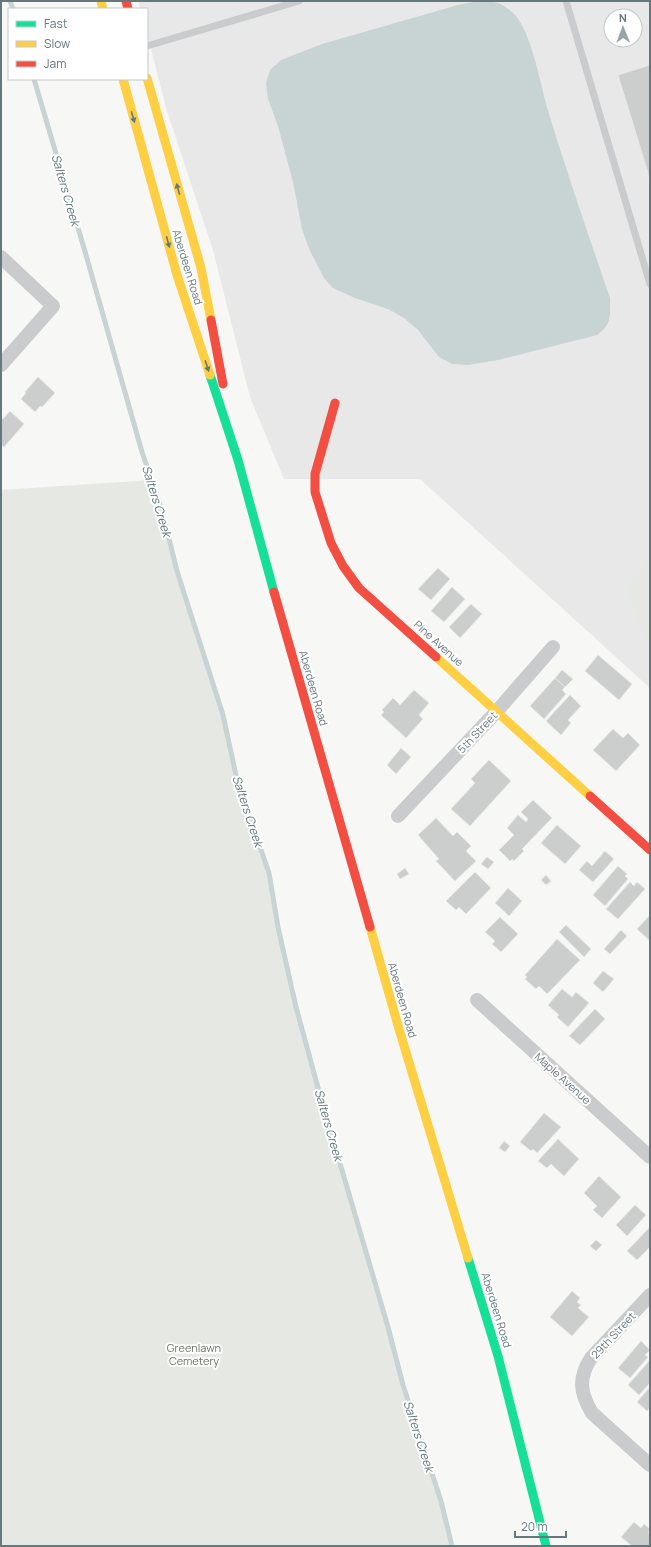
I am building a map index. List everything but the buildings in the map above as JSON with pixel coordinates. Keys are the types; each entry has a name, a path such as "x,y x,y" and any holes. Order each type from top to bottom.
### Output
{"main road":[{"name":"Aberdeen Road","path":"123,80 177,275 238,460 270,579 399,1028 498,1356 546,1546"},
{"name":"Aberdeen Road","path":"148,80 201,268 238,460"},
{"name":"Pine Avenue","path":"335,403 315,474 314,483 315,492 331,546 348,576 359,588 650,850"}],"street":[{"path":"1,257 53,306 1,365"},
{"name":"5th Street","path":"398,816 497,711 553,647"},
{"name":"Maple Avenue","path":"477,1000 650,1157"},
{"name":"29th Street","path":"650,1295 591,1358 585,1366 582,1384 585,1402 592,1413 650,1465"}],"lane":[{"path":"148,46 299,1"},
{"path":"566,1 650,284"}],"shaded area":[{"path":"138,1 650,1 650,688 420,479 284,479 250,397 213,250 167,111 148,38 148,8 141,8"},
{"path":"479,1 494,2 506,7 520,22 526,34 556,137 610,298 610,310 608,323 597,335 498,360 468,365 452,364 439,357 418,330 404,318 388,309 355,298 333,288 324,278 310,251 302,229 293,182 278,126 268,99 266,83 270,70 281,60 322,44 458,5"}],"green space":[{"name":"Greenlawn Cemetery","path":"152,480 162,510 177,571 223,715 237,780 269,873 278,927 296,1007 320,1095 388,1327 403,1385 441,1501 452,1546 1,1546 1,490"},
{"path":"650,560 650,641 645,635 625,589"}],"waterway":[{"name":"Salters Creek","path":"10,1 13,8"},
{"name":"Salters Creek","path":"34,80 142,452 162,510 177,571 223,715 237,780 269,873 278,927 296,1007 320,1095 388,1327 403,1385 441,1501 452,1546"}],"traffic: fast":[{"path":"210,375 238,460 274,592"},
{"path":"468,1258 498,1356 546,1546"}],"traffic: slow":[{"path":"101,1 103,8"},
{"path":"123,80 177,275 210,375"},
{"path":"148,80 201,268 211,320"},
{"path":"436,657 590,796"},
{"path":"370,927 468,1258"}],"traffic: jam":[{"path":"126,1 128,8"},
{"path":"211,320 223,384"},
{"path":"335,403 315,474 315,492 331,543 343,566 359,588 436,657"},
{"path":"274,592 370,927"},
{"path":"590,796 650,850"}]}
